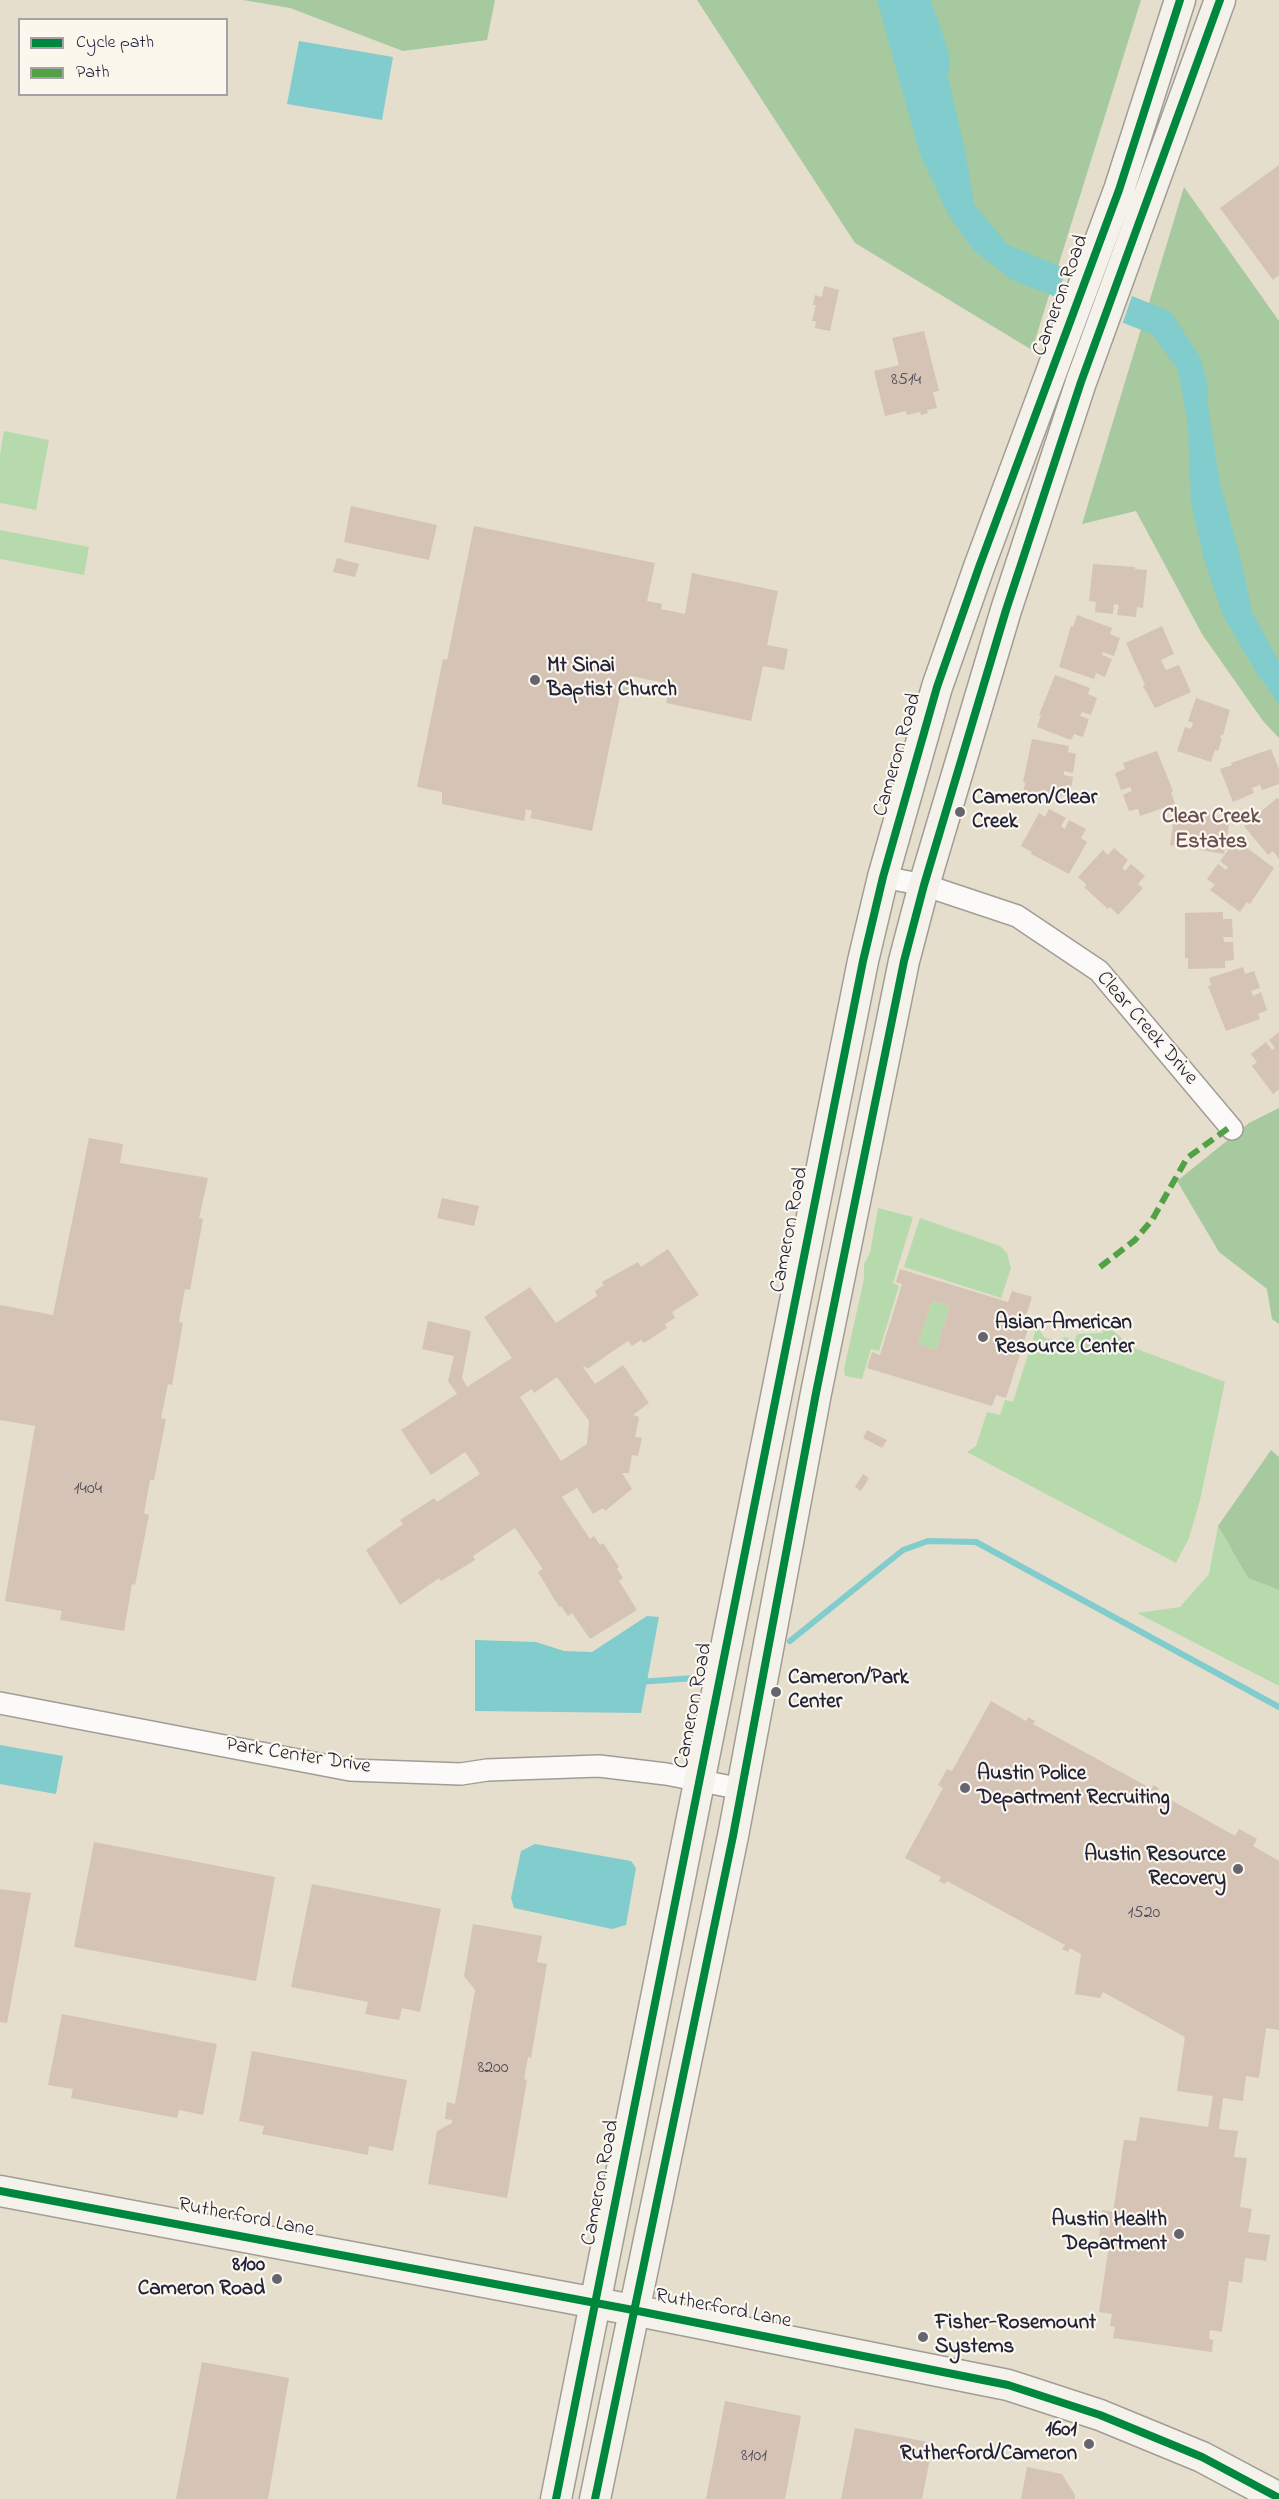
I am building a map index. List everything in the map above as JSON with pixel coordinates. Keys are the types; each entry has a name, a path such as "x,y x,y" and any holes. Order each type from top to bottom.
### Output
{"main road":[{"name":"Cameron Road","path":"556,2499 597,2304 699,1780 859,984 883,877 938,687 979,567 1119,190 1180,0"},
{"path":"595,2499 742,1789 862,1159 904,961 924,885 1006,610 1081,382 1220,0"},
{"name":"Rutherford Lane","path":"0,2191 633,2310 1008,2385 1100,2415 1192,2453 1279,2498"}],"street":[{"name":"Clear Creek Drive","path":"883,877 924,885 1017,916 1099,971 1232,1129"},
{"name":"Park Center Drive","path":"0,1703 350,1770 461,1774 487,1770 599,1766 699,1780 742,1789"}],"green space":[{"path":"243,0 495,0 487,40 403,51 290,8"},
{"path":"697,0 1141,0 1032,350 855,243"},
{"path":"1184,187 1279,321 1279,738 1263,721 1202,634 1136,511 1082,524"},
{"path":"4,431 49,440 36,510 0,503 0,454"},
{"path":"0,530 89,547 84,575 0,559"},
{"path":"1279,1108 1279,1324 1272,1319 1267,1289 1219,1252 1177,1181 1249,1123"},
{"path":"878,1208 913,1217 893,1283 899,1286 879,1351 871,1349 862,1379 845,1376 844,1369 864,1279 864,1264 870,1253"},
{"path":"920,1218 1000,1246 1007,1253 1011,1268 1001,1298 904,1267"},
{"path":"932,1301 950,1306 936,1350 918,1344"},
{"path":"1101,1321 1134,1348 1225,1382 1200,1500 1189,1538 1176,1563 967,1452 976,1446 987,1412 1000,1415 1005,1400 1013,1402 1037,1326 1044,1337 1049,1339 1057,1340 1065,1337 1075,1340 1077,1334 1103,1333"},
{"path":"1271,1450 1279,1457 1279,1590 1248,1578 1218,1526"},
{"path":"1218,1526 1248,1578 1279,1590 1279,1686 1137,1613 1180,1607 1209,1574"}],"water":[{"path":"877,0 931,0 950,56 948,78 965,150 974,204 1008,245 1171,312 1200,357 1208,386 1208,407 1220,483 1242,564 1252,612 1279,662 1279,704 1256,672 1223,615 1204,559 1191,503 1188,425 1178,370 1152,334 1012,280 974,251 948,214 920,154"},
{"path":"299,41 393,57 382,120 287,104"},
{"path":"647,1616 659,1617 641,1713 475,1711 475,1640 536,1642 564,1651 592,1652"},
{"path":"0,1745 63,1756 56,1794 0,1784"},
{"path":"535,1844 631,1861 636,1868 626,1925 612,1929 514,1908 511,1898 521,1851"}],"pier":[{"path":"1068,266 1133,293 1122,325 1055,300"}],"building":[{"path":"1279,165 1279,275 1273,280 1220,208"},
{"path":"824,286 839,290 830,331 815,328 816,321 812,321 816,305 813,305 815,295 822,297"},
{"path":"924,331 939,391 933,392 937,408 927,410 928,413 921,415 920,412 907,415 906,411 885,416 874,371 899,365 892,338"},
{"path":"351,506 437,525 429,560 344,542"},
{"name":"Mt Sinai Baptist Church","path":"474,526 655,563 647,601 662,604 661,609 685,614 692,573 778,591 767,645 788,649 784,670 763,666 751,721 666,703 670,684 631,676 627,698 620,696 592,831 530,818 532,811 526,809 524,821 442,804 442,792 417,787 443,659 447,660"},
{"path":"337,558 359,564 355,577 333,572"},
{"path":"1093,564 1147,570 1143,608 1137,607 1136,617 1117,615 1119,605 1114,604 1113,614 1095,612 1096,602 1089,601"},
{"path":"1077,615 1112,628 1110,634 1120,638 1114,656 1103,652 1102,655 1112,659 1105,677 1096,673 1094,679 1059,667 1071,626 1073,627"},
{"path":"1162,626 1174,654 1161,660 1166,670 1179,665 1191,692 1155,708 1143,686 1145,685 1126,643"},
{"path":"1055,675 1090,688 1088,694 1097,698 1091,715 1082,712 1080,716 1089,719 1083,737 1074,734 1071,740 1037,727 1041,715 1039,715"},
{"path":"1196,698 1230,710 1218,751 1215,750 1211,762 1177,751 1185,727 1191,729 1193,723 1188,721"},
{"path":"1032,739 1069,746 1068,752 1076,754 1073,773 1064,771 1064,775 1073,777 1070,796 1061,795 1059,800 1023,794 1025,783 1023,782"},
{"path":"1271,749 1279,769 1279,784 1262,790 1260,785 1252,788 1254,793 1233,802 1220,769"},
{"path":"1157,751 1173,791 1171,792 1175,804 1140,816 1138,809 1129,811 1123,795 1132,791 1130,787 1121,790 1115,773 1125,769 1123,763"},
{"path":"1277,798 1279,799 1279,859 1273,851 1268,855 1244,826"},
{"path":"1049,809 1066,818 1061,826 1065,829 1069,820 1086,829 1081,838 1087,842 1069,874 1031,854 1032,852 1021,846 1039,813 1045,817"},
{"path":"1175,811 1217,815 1217,817 1230,819 1224,854 1201,850 1201,845 1193,844 1193,849 1170,845"},
{"path":"1232,845 1239,851 1243,845 1274,868 1250,904 1247,902 1240,912 1210,890 1215,885 1207,879 1218,864 1226,870 1228,867 1220,861"},
{"path":"1114,848 1128,860 1122,868 1125,871 1131,864 1145,876 1138,884 1143,888 1118,915 1084,887 1087,885 1078,877 1103,850 1108,855"},
{"path":"1223,912 1223,919 1232,919 1233,937 1223,937 1224,942 1233,942 1234,960 1225,961 1225,968 1188,969 1188,958 1185,958 1185,913"},
{"path":"1243,967 1245,974 1254,971 1260,988 1251,991 1253,996 1261,992 1267,1010 1258,1014 1260,1019 1226,1031 1208,986 1211,985 1209,978"},
{"path":"1279,1032 1279,1089 1273,1094 1252,1066 1257,1062 1251,1054 1266,1042 1272,1050 1275,1048 1269,1040"},
{"path":"89,1138 123,1144 120,1163 208,1178 199,1218 203,1219 190,1290 185,1289 179,1322 183,1323 172,1385 168,1384 161,1418 166,1419 154,1480 150,1480 144,1513 149,1515 135,1585 132,1584 124,1631 60,1620 62,1611 5,1601 35,1426 0,1420 0,1305 53,1315"},
{"path":"442,1198 479,1206 474,1226 437,1218"},
{"path":"668,1249 699,1295 672,1312 675,1318 665,1324 667,1328 644,1343 641,1340 632,1346 628,1341 587,1369 583,1367 595,1384 623,1365 649,1403 633,1415 639,1417 635,1437 642,1438 638,1456 632,1455 629,1473 622,1473 632,1489 605,1511 603,1508 593,1514 577,1488 562,1497 590,1539 594,1536 600,1545 603,1543 619,1567 617,1569 623,1578 619,1581 637,1610 590,1639 572,1613 568,1616 561,1606 559,1607 538,1572 543,1569 515,1528 473,1556 475,1560 441,1581 439,1578 400,1605 366,1550 403,1524 400,1520 434,1498 437,1502 480,1474 465,1452 431,1475 401,1430 457,1394 448,1381 454,1356 422,1349 428,1321 471,1331 462,1378 467,1387 512,1358 484,1317 530,1287 556,1323 597,1296 595,1291 604,1285 602,1282 638,1262 641,1267","holes":["557,1377 589,1421 587,1444 561,1461 520,1397 532,1389 534,1393"]},
{"name":"Asian-American Resource Center","path":"900,1269 1008,1302 1012,1291 1032,1297 1026,1316 1020,1314 1016,1325 1028,1329 1006,1398 996,1395 992,1406 867,1368 872,1352 880,1355 902,1284 896,1282","holes":["932,1301 950,1306 936,1350 918,1344"]},
{"path":"867,1430 887,1440 882,1448 863,1438"},
{"path":"863,1474 869,1478 861,1491 855,1487"},
{"path":"991,1701 1026,1721 1028,1717 1035,1721 1033,1724 1152,1789 1153,1785 1159,1788 1157,1792 1235,1836 1239,1829 1257,1839 1253,1846 1279,1861 1279,2030 1266,2028 1259,2078 1246,2076 1243,2101 1223,2098 1219,2129 1238,2131 1234,2157 1247,2158 1240,2207 1252,2209 1248,2232 1270,2235 1266,2261 1245,2258 1242,2283 1229,2281 1222,2332 1210,2330 1209,2339 1213,2340 1212,2352 1113,2338 1115,2327 1110,2326 1112,2314 1099,2312 1110,2239 1099,2237 1102,2210 1113,2212 1124,2140 1136,2141 1140,2117 1208,2127 1213,2096 1177,2091 1185,2037 1103,1992 1100,1998 1075,1994 1081,1954 1070,1948 1068,1952 1062,1949 1065,1945 947,1881 945,1884 939,1881 941,1877 905,1858 943,1788 938,1785 947,1769 952,1771"},
{"path":"94,1842 275,1877 256,1981 74,1947"},
{"path":"312,1884 441,1909 420,2012 402,2008 399,2020 365,2014 368,2002 291,1987"},
{"path":"0,1889 31,1893 7,2023 0,2022"},
{"path":"473,1924 542,1936 537,1962 547,1964 531,2058 528,2057 524,2079 527,2080 507,2198 428,2184 437,2131 452,2123 452,2120 445,2119 447,2102 455,2104 475,1990 464,1976"},
{"path":"62,2014 217,2044 203,2115 179,2110 177,2118 71,2098 73,2089 48,2085"},
{"path":"252,2051 407,2080 393,2151 369,2146 368,2155 262,2134 264,2126 239,2121"},
{"path":"202,2362 289,2378 268,2499 176,2499"},
{"path":"725,2401 801,2416 785,2499 706,2499"},
{"path":"855,2428 933,2443 922,2499 841,2499"},
{"path":"1027,2467 1062,2474 1075,2495 1075,2499 1021,2499"}],"waterway":[{"path":"790,1641 903,1550 928,1541 976,1542 1279,1707"},
{"path":"639,1682 694,1678"}],"marked path":[{"path":"1100,1267 1135,1240 1152,1220 1187,1158 1230,1127"}],"cycle path":[{"path":"556,2499 863,961 883,877 937,687 979,567 1119,190 1180,0"},
{"path":"595,2499 733,1836 816,1393 904,961 924,885 1006,610 1081,382 1220,0"},
{"path":"0,2191 633,2310 1008,2385 1100,2415 1202,2457 1279,2498"}],"place":[{"name":"Mt Sinai Baptist Church","path":"535,680"},
{"name":"Cameron/Clear Creek","path":"960,812"},
{"name":"Asian-American Resource Center","path":"983,1337"},
{"name":"Cameron/Park Center","path":"776,1692"},
{"name":"Austin Police Department Recruiting","path":"965,1788"},
{"name":"Austin Resource Recovery","path":"1238,1869"},
{"name":"Austin Health Department","path":"1179,2234"},
{"name":"8100 Cameron Road","path":"277,2279"},
{"name":"Fisher-Rosemount Systems","path":"923,2337"},
{"name":"1601 Rutherford/Cameron","path":"1089,2444"}],"district":[{"name":"Clear Creek Estates","path":"1211,830"}]}
